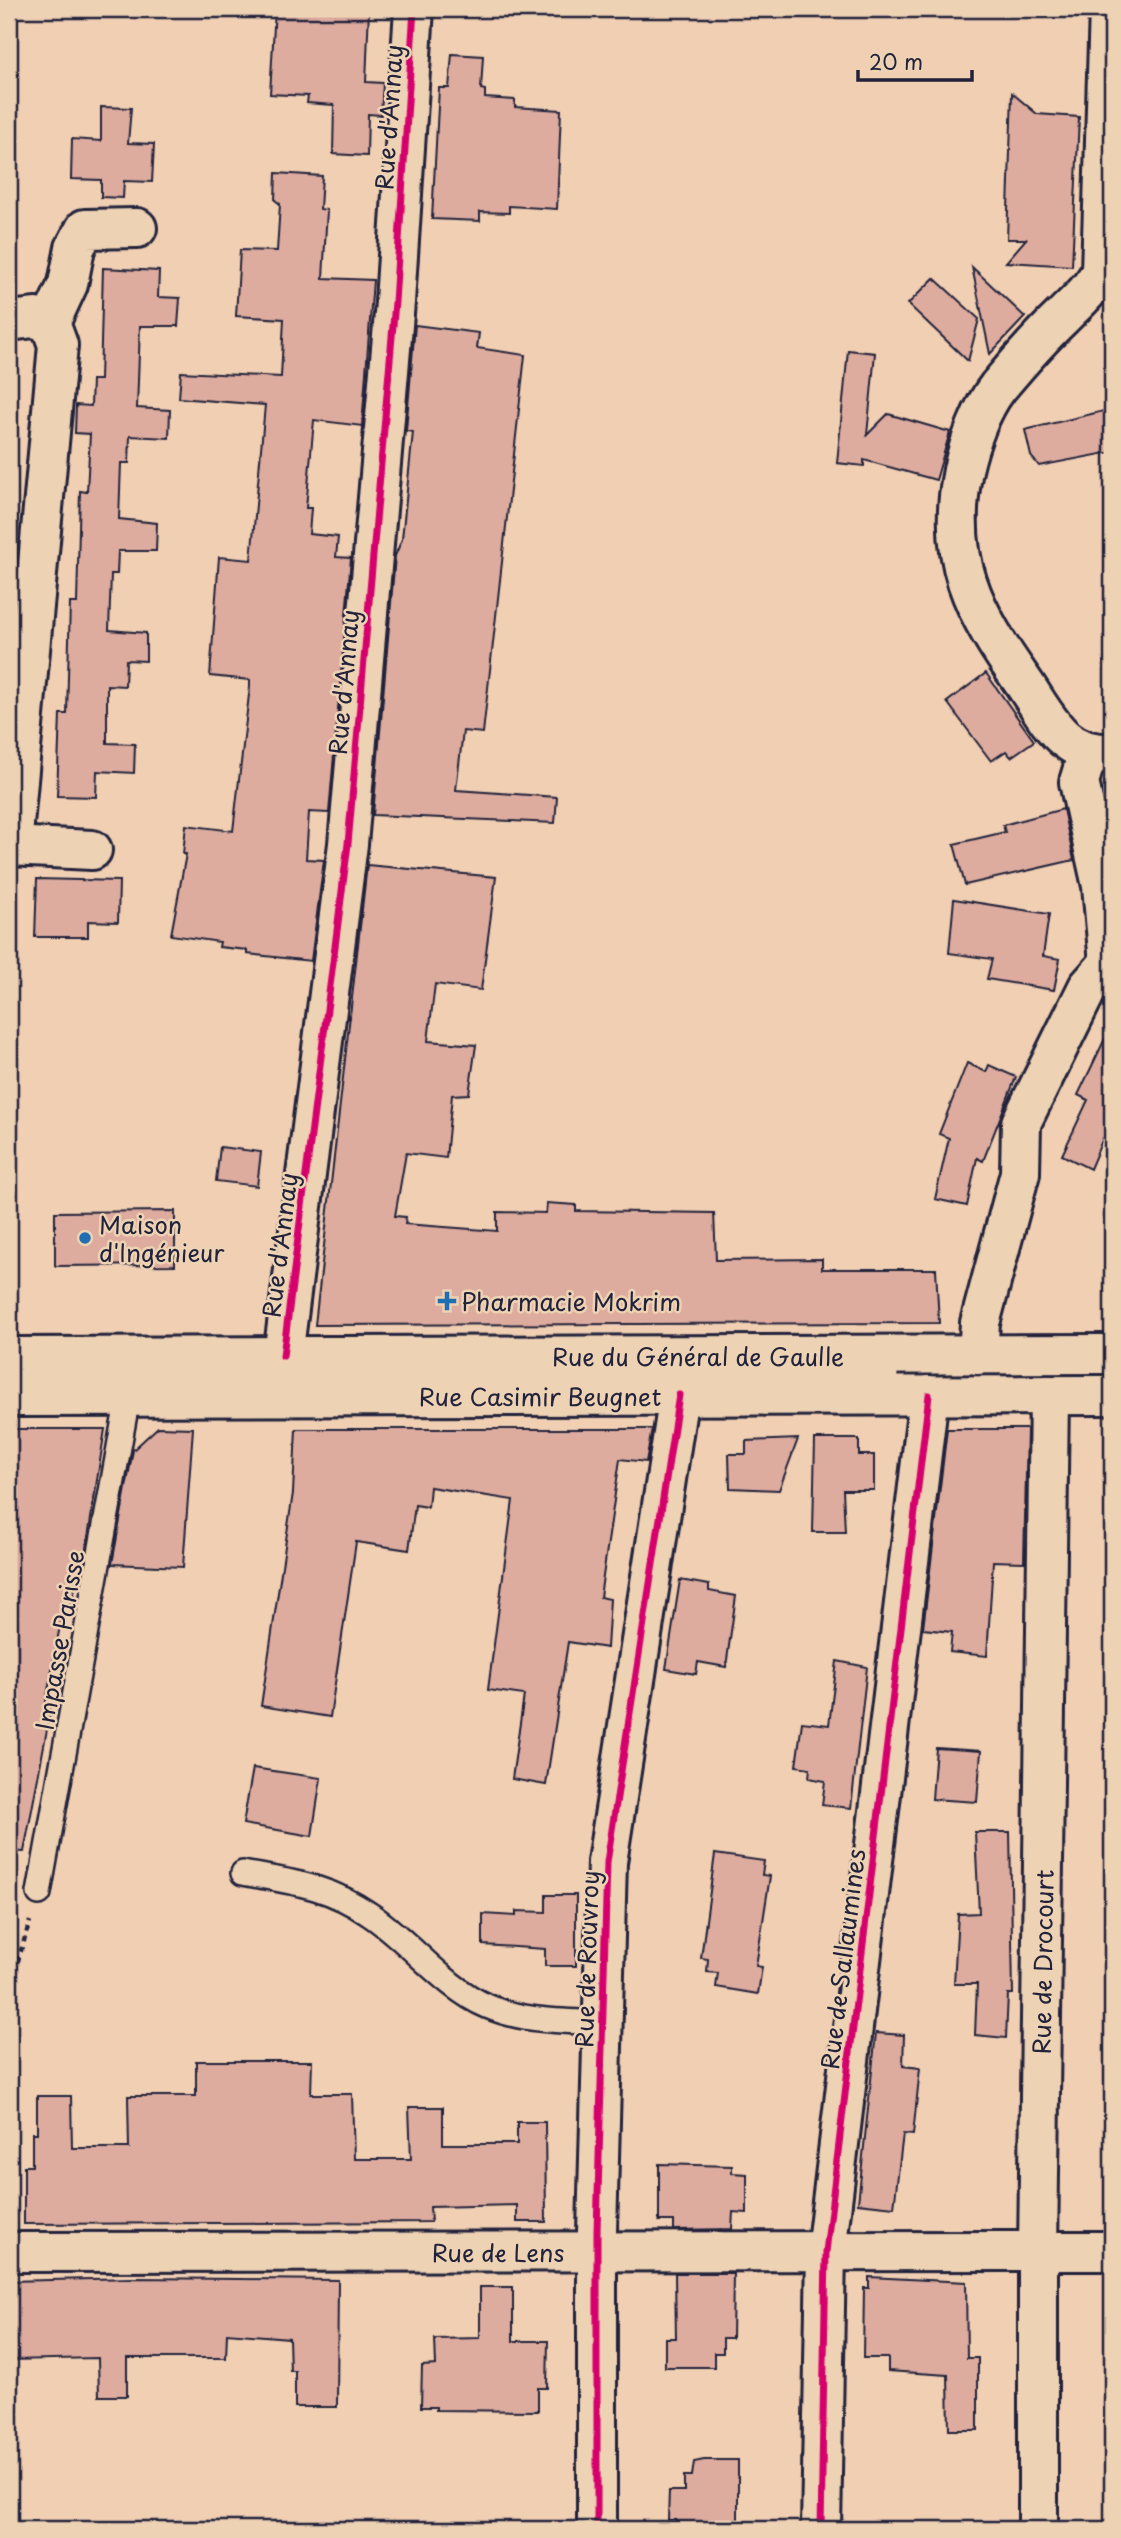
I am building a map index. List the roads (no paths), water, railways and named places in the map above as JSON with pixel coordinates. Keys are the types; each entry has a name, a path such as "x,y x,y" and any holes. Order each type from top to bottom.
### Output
{"street":[{"name":"Rue d'Annay","path":"283,1356 348,844 396,302 414,9"},
{"path":"978,1355 980,1323 1020,1173 1021,1123 1088,987 1110,963 1102,886 1079,782 1100,753 1064,741 987,631 962,570 957,547 956,503 968,446 996,389 1106,274 1109,9"},
{"path":"92,850 11,846 13,764 58,345 50,323 68,284 75,248 85,229 137,228"},
{"path":"9,321 35,318 50,323"},
{"name":"Rue du Général de Gaulle","path":"283,1356 1112,1354"},
{"path":"9,1357 283,1356"},
{"name":"Rue de Rouvroy","path":"597,2529 597,2252 607,1862 679,1395"},
{"name":"Rue de Sallaumines","path":"821,2529 826,2252 929,1395"},
{"name":"Rue de Drocourt","path":"1038,2529 1038,2251 1049,1395"},
{"name":"Rue Casimir Beugnet","path":"9,1396 1112,1395"},
{"name":"Rue de Lens","path":"9,2252 1112,2251"}],"lane":[{"path":"9,1378 954,1373 978,1355"},
{"name":"Impasse Parisse","path":"38,1894 128,1396"},
{"path":"243,1873 327,1890 370,1914 440,1974 486,2006 537,2020 603,2023"}],"place":[{"name":"Maison d'Ingénieur","path":"85,1238"},
{"name":"Pharmacie Mokrim","path":"447,1301"}]}
